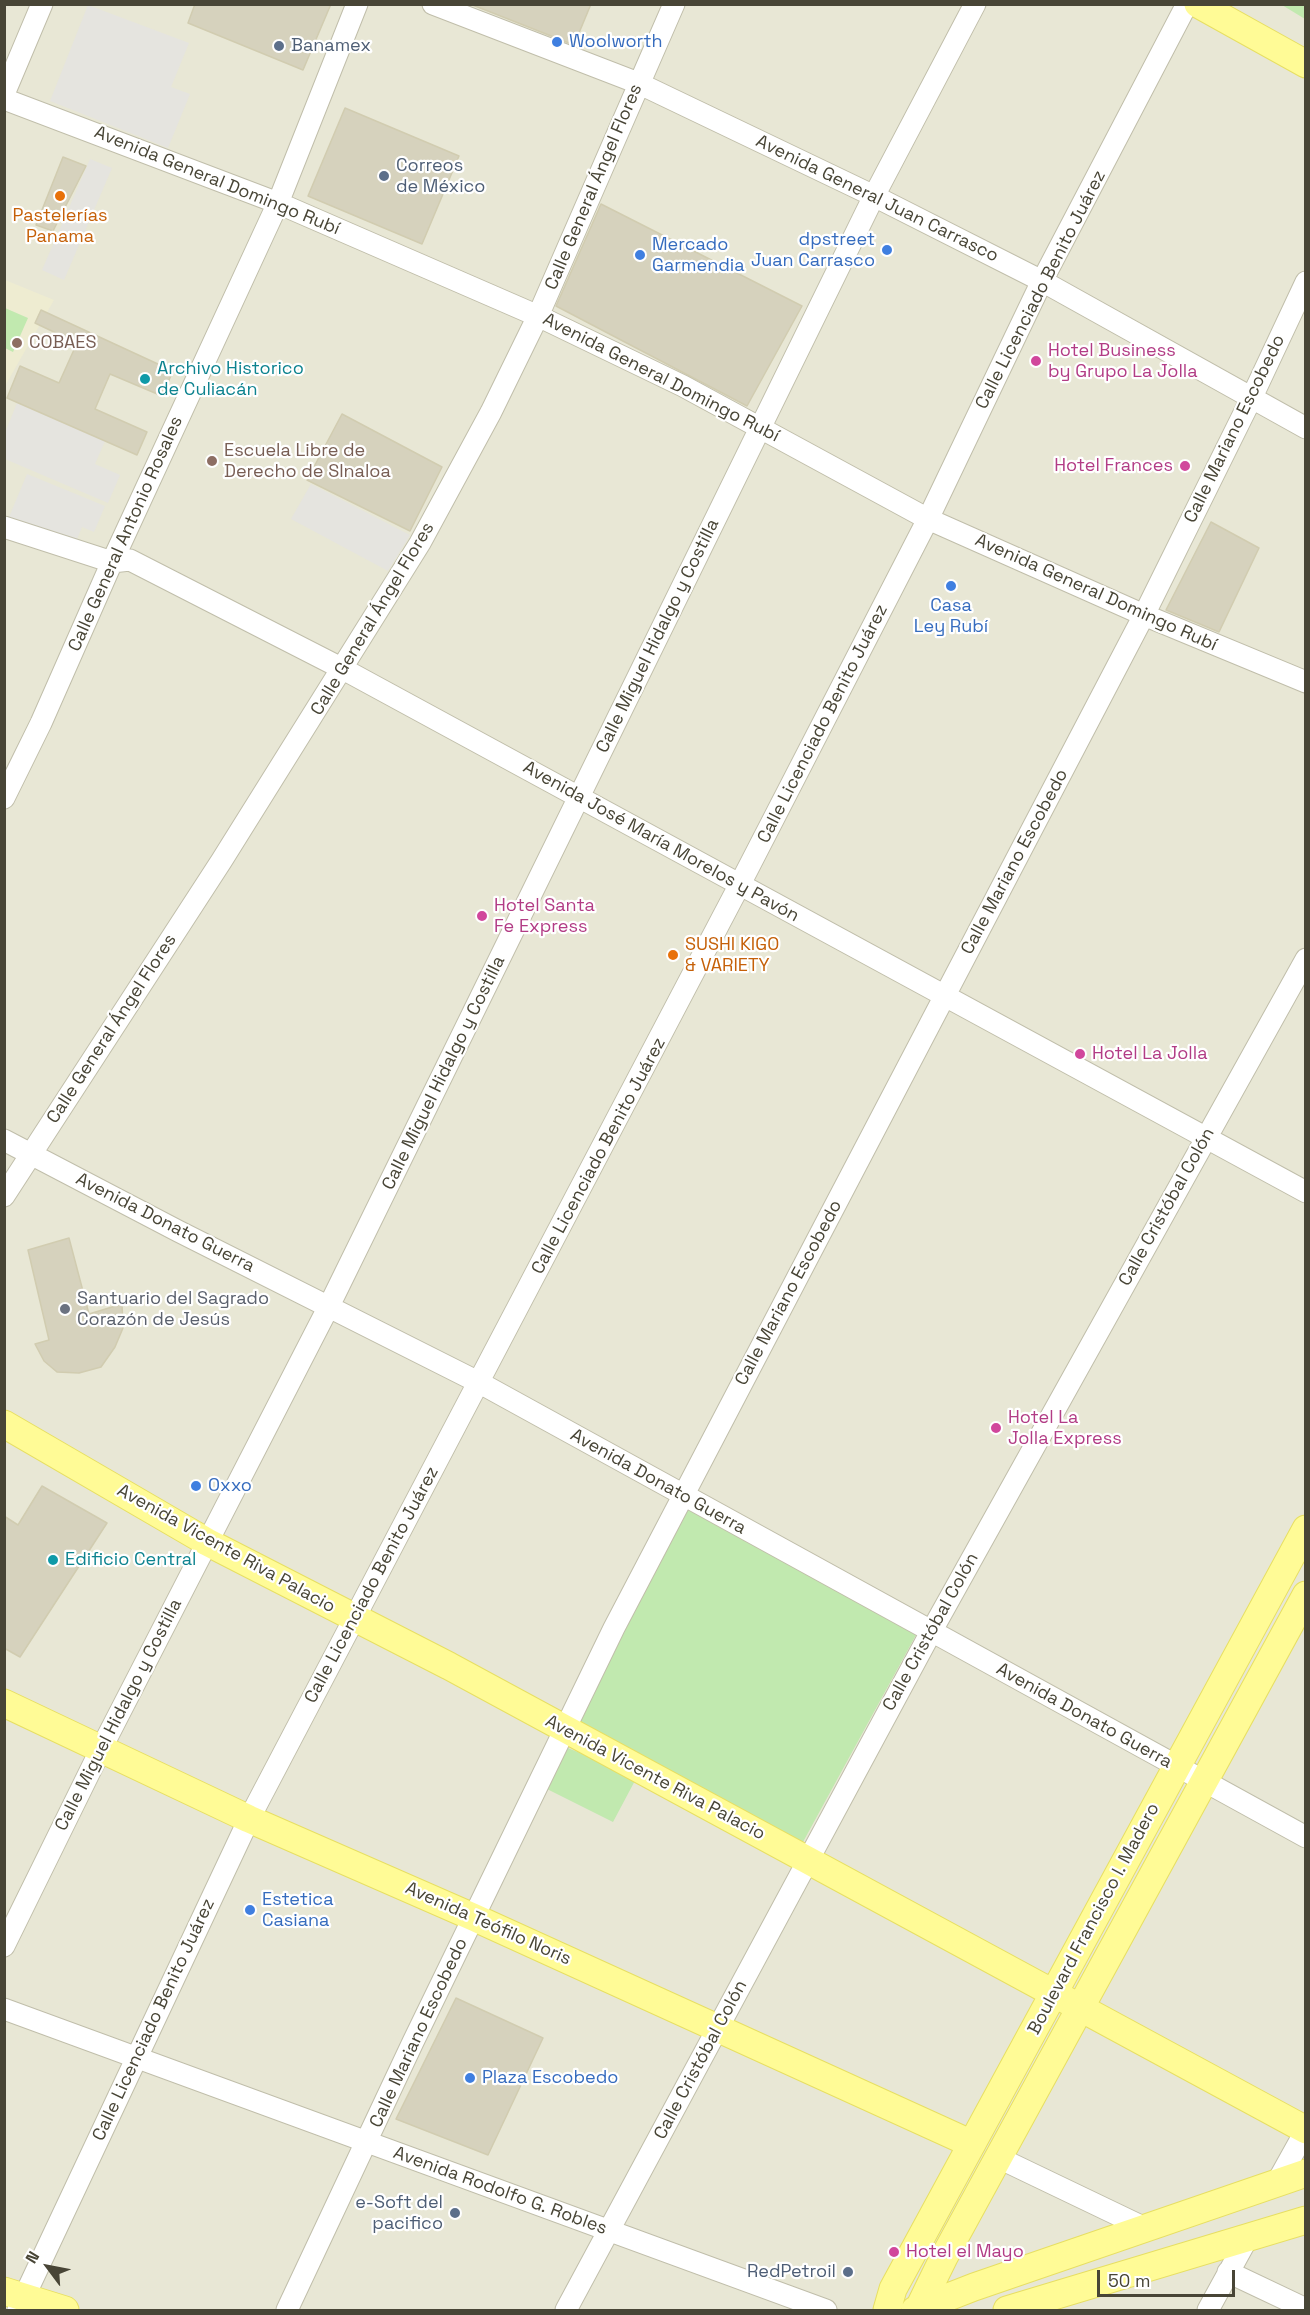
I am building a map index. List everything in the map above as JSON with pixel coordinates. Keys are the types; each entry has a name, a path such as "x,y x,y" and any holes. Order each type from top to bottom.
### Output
{"main road":[{"path":"1198,4 1305,64"},
{"name":"Avenida Vicente Riva Palacio","path":"4,1424 207,1542 449,1666 1305,2130"},
{"name":"Boulevard Francisco I. Madero","path":"887,2310 893,2289 1305,1529"},
{"name":"Boulevard Francisco I. Madero","path":"917,2310 1305,1595"},
{"name":"Avenida Teófilo Noris","path":"4,1703 249,1819 473,1917 972,2144"},
{"path":"917,2310 974,2287 1305,2173"},
{"path":"1007,2310 1305,2220"},
{"path":"16,2299 65,2310"}],"street":[{"path":"4,96 42,4"},
{"name":"Calle General Antonio Rosales","path":"4,798 41,723 112,562 278,203 357,4"},
{"name":"Avenida General Juan Carrasco","path":"433,4 639,83 874,196 1042,281 1305,428"},
{"name":"Calle General Ángel Flores","path":"4,1196 222,860 420,543 491,412 538,316 674,4"},
{"name":"Calle Miguel Hidalgo y Costilla","path":"4,1946 101,1749 329,1306 874,196 975,4"},
{"name":"Calle Licenciado Benito Juárez","path":"16,2299 136,2058 249,1819 739,886 928,519 1042,281 1187,4"},
{"name":"Avenida General Domingo Rubí","path":"4,96 278,203 538,316 760,426 928,519 1144,615 1305,682"},
{"name":"Calle Mariano Escobedo","path":"287,2310 473,1917 614,1628 1144,615 1252,397 1305,282"},
{"name":"Avenida José María Morelos y Pavón","path":"4,527 112,562 130,560 343,669 1305,1192"},
{"name":"Calle Cristóbal Colón","path":"566,2310 931,1632 1305,959"},
{"name":"Avenida Donato Guerra","path":"4,1140 178,1231 480,1383 1305,1837"},
{"name":"Avenida Rodolfo G. Robles","path":"4,2010 826,2310"},
{"path":"1276,2184 1305,2130"},
{"path":"999,2158 1145,2228"},
{"path":"1208,2310 1247,2239"},
{"path":"1228,2272 1305,2309"}],"shaded area":[{"path":"5,5 1305,5 1305,2310 5,2310"},
{"path":"88,5 189,43 171,87 190,94 168,148 50,101"},
{"path":"90,159 112,168 64,280 42,270"},
{"name":"COBAES","path":"5,280 54,300 5,386"},
{"path":"17,403 105,441 95,464 120,475 108,503 5,459 5,433"},
{"path":"27,474 105,506 94,532 82,527 75,544 9,517"},
{"path":"311,484 410,535 388,571 291,519"}],"green space":[{"path":"1282,5 1305,5 1305,19"},
{"path":"5,308 28,318 13,352 5,348"},
{"path":"687,1508 916,1635 803,1842 574,1729"},
{"path":"565,1747 638,1775 613,1822 545,1788"}],"building":[{"name":"Banamex","path":"195,4 331,4 303,70 188,23"},
{"name":"Woolworth","path":"470,4 591,4 574,45"},
{"name":"Correos de México","path":"345,108 459,156 422,244 308,196"},
{"name":"Pastelerías Panama","path":"63,157 86,166 53,231 36,225"},
{"name":"Mercado Garmendia","path":"601,204 802,306 747,406 556,306"},
{"name":"Archivo Historico de Culiacán","path":"41,310 173,371 162,396 110,374 95,409 147,432 137,455 7,398 20,366 59,383 77,343 35,323"},
{"path":"342,414 442,467 410,531 307,480"},
{"path":"1211,522 1259,548 1219,632 1166,610"},
{"name":"Santuario del Sagrado Corazón de Jesús","path":"69,1238 89,1314 122,1304 123,1328 115,1347 101,1367 79,1373 57,1372 44,1361 35,1344 49,1340 28,1250"},
{"name":"Edificio Central","path":"42,1486 107,1523 20,1657 4,1648 4,1516 18,1525"},
{"name":"Plaza Escobedo","path":"456,1998 543,2038 488,2155 396,2119"}],"place":[{"name":"Woolworth","path":"557,42"},
{"name":"Banamex","path":"279,46"},
{"name":"Correos de México","path":"384,176"},
{"name":"Pastelerías Panama","path":"60,196"},
{"name":"dpstreet Juan Carrasco","path":"887,250"},
{"name":"Mercado Garmendia","path":"640,255"},
{"name":"COBAES","path":"17,343"},
{"name":"Hotel Business by Grupo La Jolla","path":"1036,361"},
{"name":"Archivo Historico de Culiacán","path":"145,379"},
{"name":"Escuela Libre de Derecho de SInaloa","path":"212,461"},
{"name":"Hotel Frances","path":"1185,466"},
{"name":"Casa Ley Rubí","path":"951,586"},
{"name":"Hotel Santa Fe Express","path":"482,916"},
{"name":"SUSHI KIGO & VARIETY","path":"673,955"},
{"name":"Hotel La Jolla","path":"1080,1054"},
{"name":"Santuario del Sagrado Corazón de Jesús","path":"65,1309"},
{"name":"Hotel La Jolla Express","path":"996,1428"},
{"name":"Oxxo","path":"196,1486"},
{"name":"Edificio Central","path":"53,1560"},
{"name":"Estetica Casiana","path":"250,1910"},
{"name":"Plaza Escobedo","path":"470,2078"},
{"name":"e-Soft del pacifico","path":"455,2213"},
{"name":"Hotel el Mayo","path":"894,2252"},
{"name":"RedPetroil","path":"848,2272"}]}
